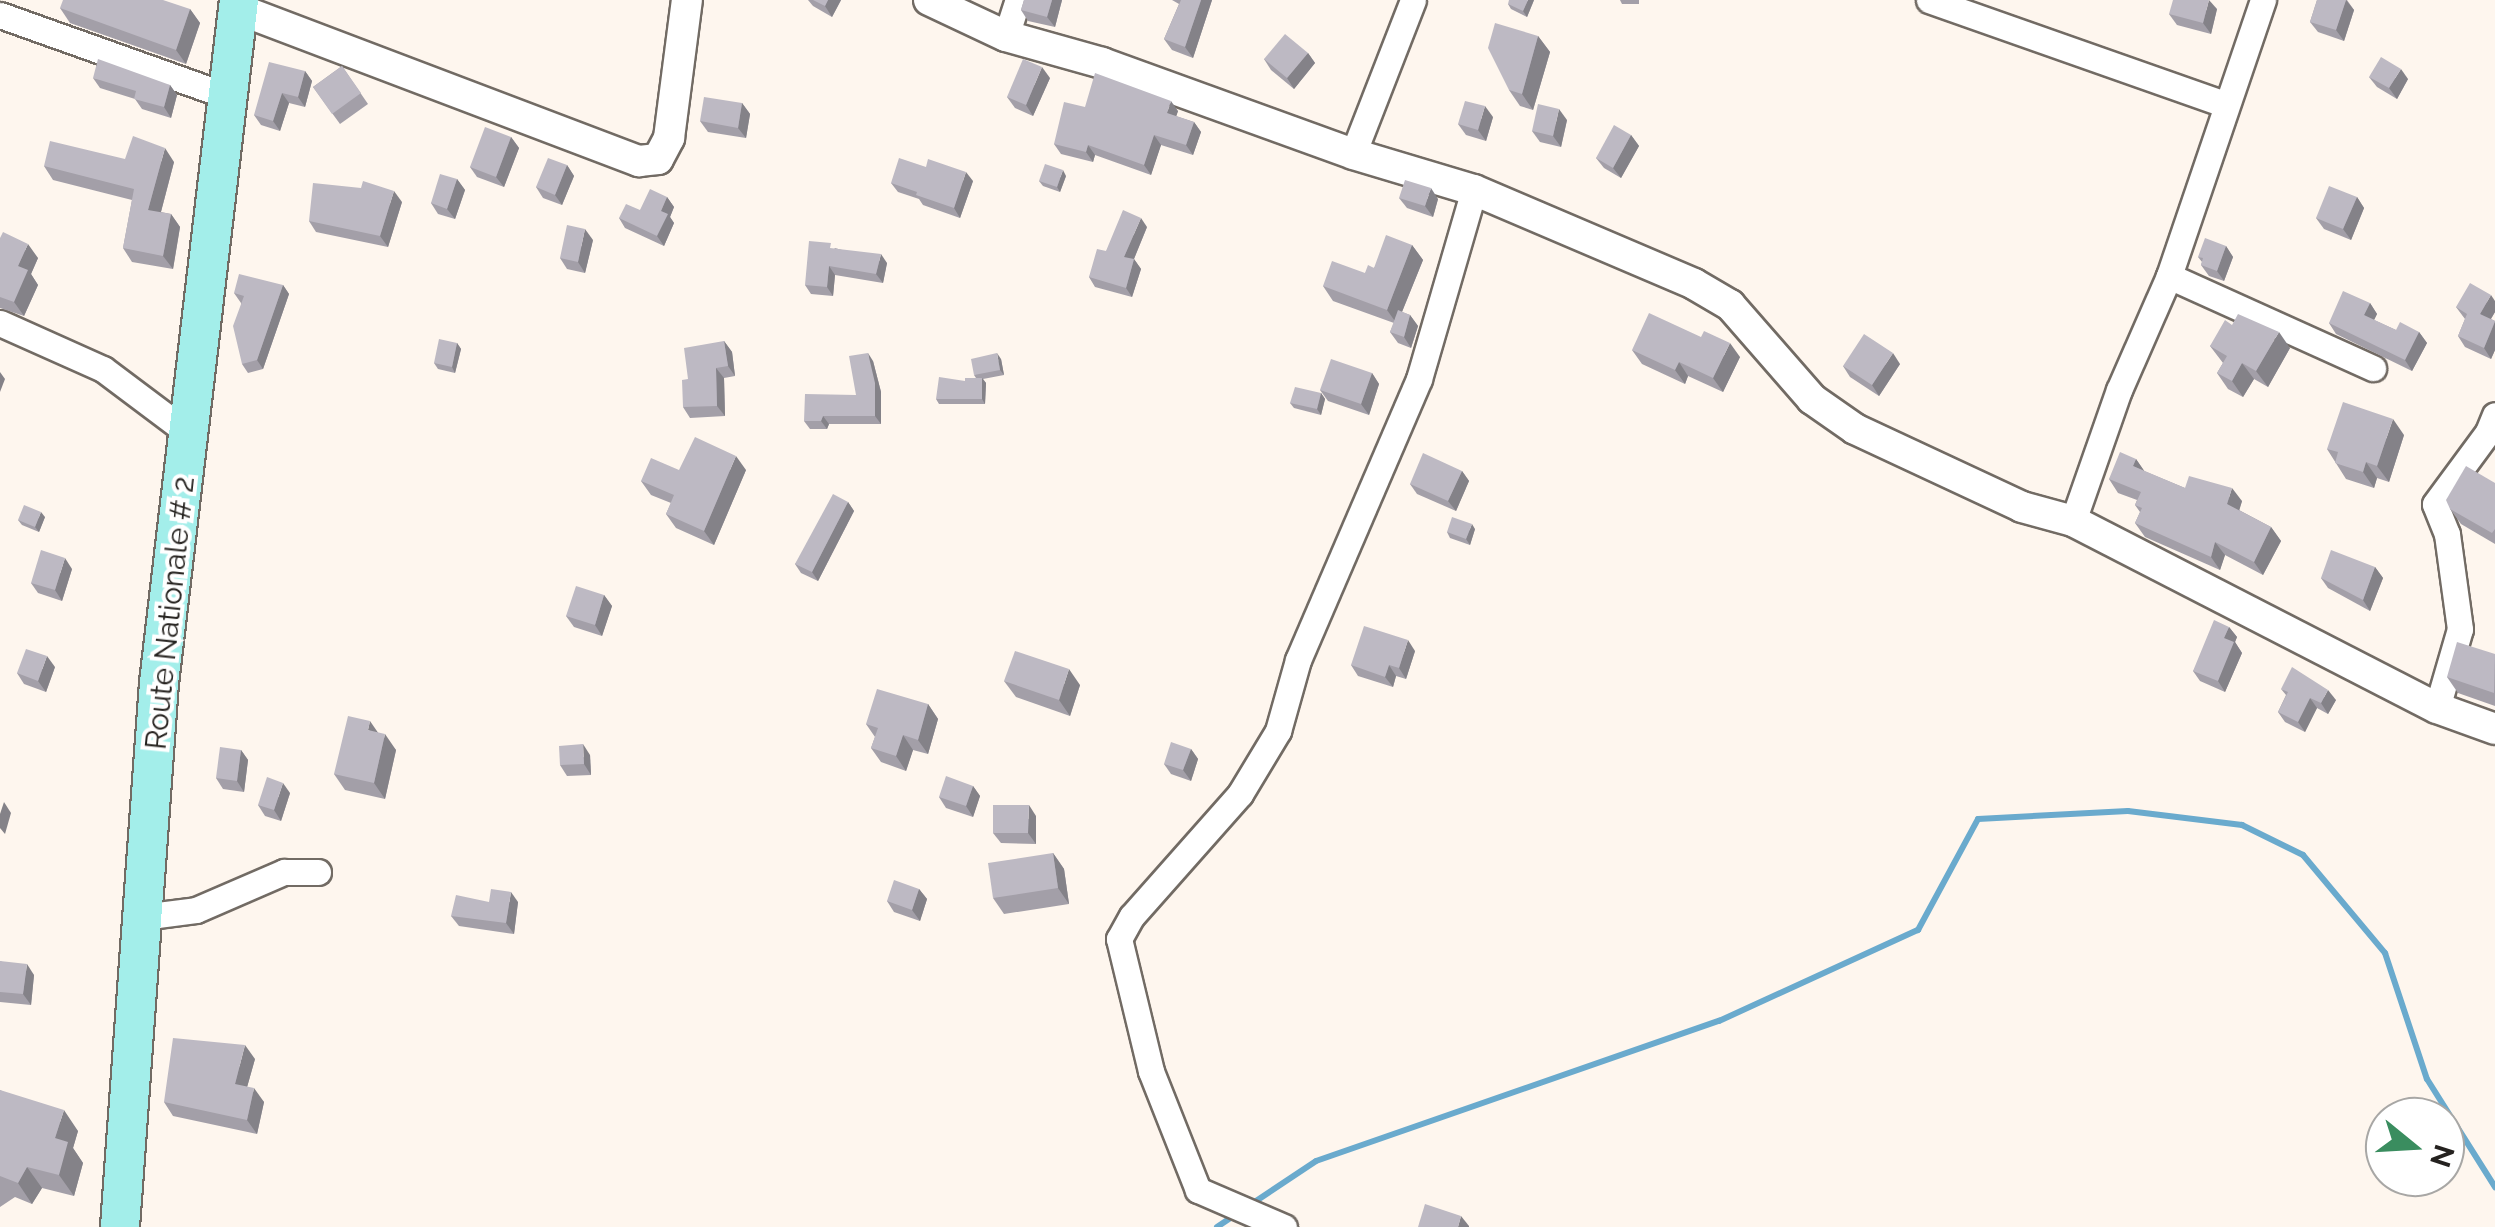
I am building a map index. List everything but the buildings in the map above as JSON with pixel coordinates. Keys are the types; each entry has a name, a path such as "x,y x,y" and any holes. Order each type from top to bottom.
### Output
{"main road":[{"name":"Route Nationale # 2","path":"120,1227 159,683 191,435 238,4"}],"street":[{"path":"238,4 639,160 658,160 669,138 687,0"},
{"path":"929,0 1006,36 1102,63 1353,154 1474,190 1694,284 1730,306 1812,399 1855,430 2022,508 2073,522 2438,708 2495,729"},
{"path":"1006,36 1018,0"},
{"path":"1353,154 1413,0"},
{"path":"1929,0 2224,104"},
{"path":"2073,522 2119,390 2168,276 2224,104 2263,0"},
{"path":"0,15 230,97"},
{"path":"1284,1227 1198,1190 1151,1071 1119,938 1132,916 1240,794 1278,731 1298,660 1419,379 1474,190"},
{"path":"2168,276 2373,368"},
{"path":"0,323 103,369 191,435"},
{"path":"2438,708 2460,629 2447,534 2435,504 2488,432 2495,415"},
{"path":"142,918 196,910 284,872 318,872"}],"waterway":[{"path":"1250,1205 1316,1161 1719,1021 1918,930 1978,819 2128,811 2242,825 2303,855 2385,953 2427,1079 2495,1187"},
{"path":"1217,1227 1235,1215"}]}
